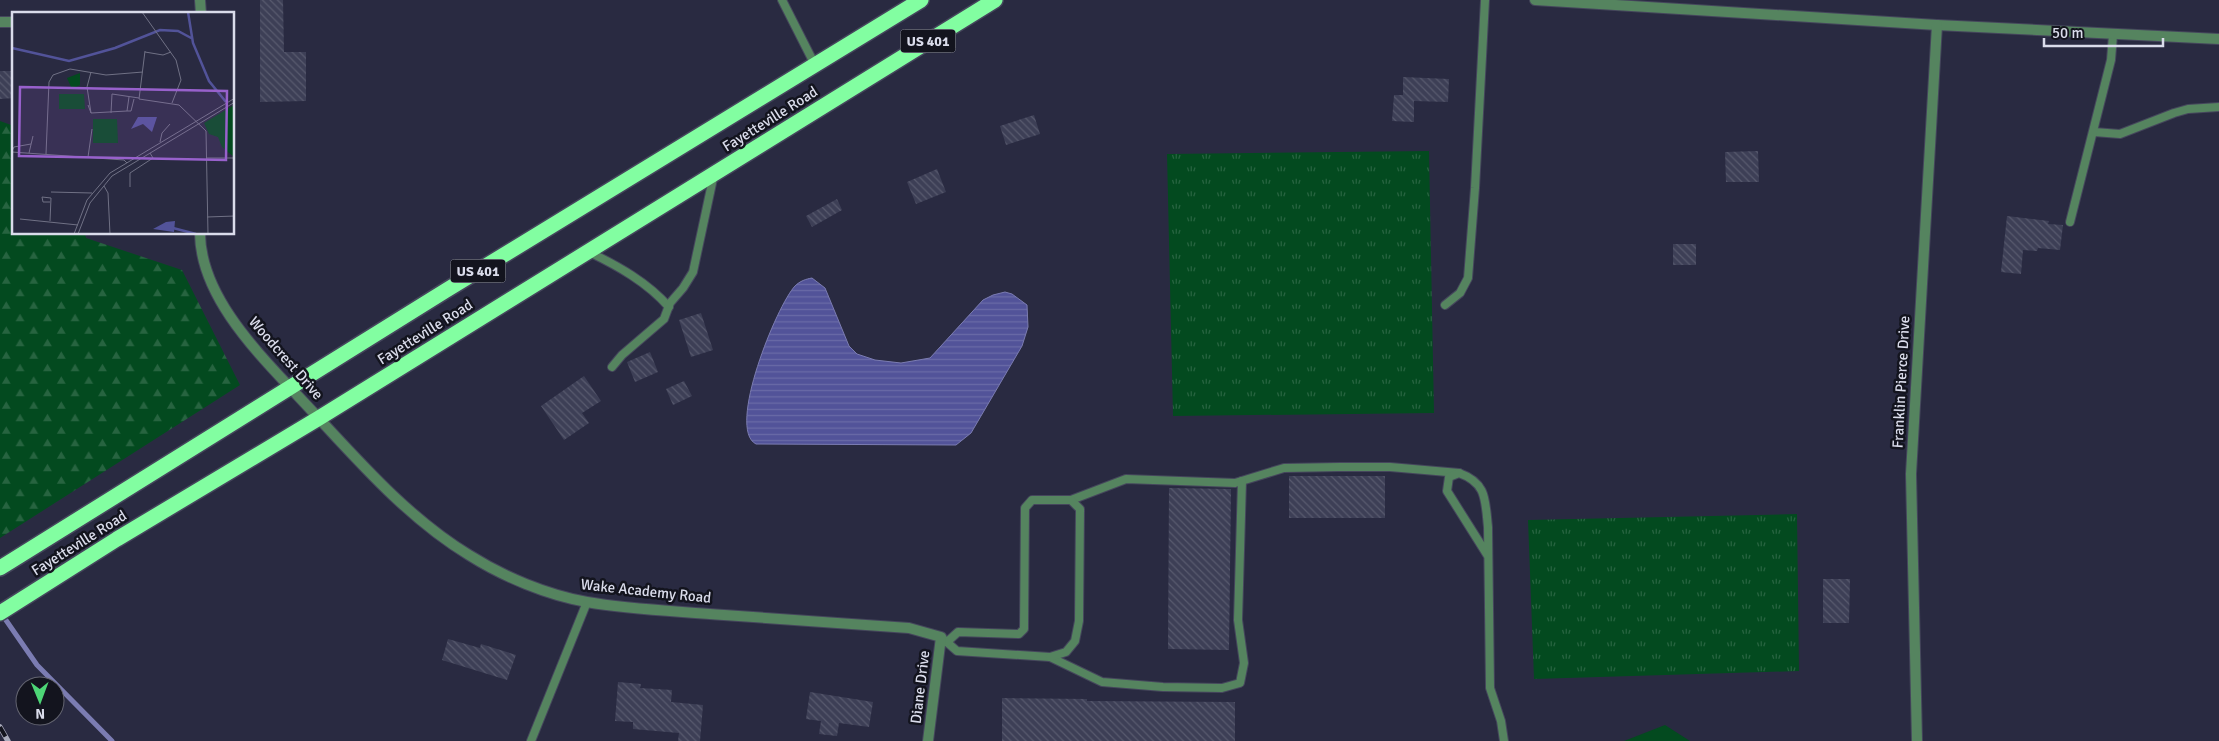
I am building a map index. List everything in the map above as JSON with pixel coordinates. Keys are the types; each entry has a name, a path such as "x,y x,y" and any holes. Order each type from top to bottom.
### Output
{"highway":[{"name":"Fayetteville Road","path":"0,568 921,0"},
{"name":"Fayetteville Road","path":"0,613 117,539 319,418 995,0"}],"street":[{"path":"1535,0 1937,25 2219,39"},
{"name":"Franklin Pierce Drive","path":"1917,741 1911,474 1937,25"},
{"name":"Woodcrest Drive","path":"200,235 200,249 218,298 250,344 319,418"},
{"name":"Wake Academy Road","path":"319,418 419,520 469,556 510,577 558,595 587,602 659,610 909,628 944,639"},
{"name":"Diane Drive","path":"928,741 944,639"}],"lane":[{"path":"782,0 815,65"},
{"path":"1445,305 1460,294 1468,278 1485,0"},
{"path":"2070,222 2111,60 2113,35"},
{"path":"2094,132 2120,134 2174,112 2219,107"},
{"path":"612,367 622,355 664,319 669,307 693,272 714,174"},
{"path":"588,252 611,263 655,292 669,307"},
{"path":"1070,500 1080,509 1079,621 1075,641 1066,652 1050,657 957,651 944,639 958,632 1019,634 1024,629 1025,508 1032,500 1070,500 1126,479 1235,483 1284,468 1390,467 1459,473 1471,477 1481,487 1485,503 1488,556 1490,688 1501,721 1504,741"},
{"path":"1459,473 1449,477 1447,490 1488,556"},
{"path":"1050,657 1102,682 1164,687 1222,688 1240,683 1244,662 1238,620 1242,481"},
{"path":"531,741 587,602"}],"green space":[{"path":"0,121 12,125 12,235 85,235 86,238 182,270 240,385 0,538"},
{"path":"1429,151 1434,413 1173,416 1167,154"},
{"path":"1797,514 1799,671 1534,679 1528,520"},
{"path":"1665,725 1690,741 1624,741"}],"shaded area":[{"path":"812,278 825,288 849,346 857,354 875,360 901,363 930,358 983,300 993,295 1005,292 1012,294 1027,305 1028,327 1022,346 971,433 956,445 756,444 748,434 747,416 750,392 767,340 777,317 795,286 803,280"}],"building":[{"path":"260,0 283,0 284,52 306,52 306,101 260,102"},
{"path":"0,71 12,71 12,98 0,99"},
{"path":"1403,77 1449,79 1448,102 1414,101 1414,122 1392,121 1394,95 1403,95"},
{"path":"1034,115 1040,134 1006,145 1000,126"},
{"path":"1758,151 1759,182 1726,182 1725,152"},
{"path":"937,169 946,192 916,204 907,182"},
{"path":"837,199 842,210 812,227 806,216"},
{"path":"2007,216 2049,221 2048,224 2063,225 2060,250 2038,248 2037,251 2023,250 2021,274 2001,272"},
{"path":"1673,244 1696,244 1696,265 1673,265"},
{"path":"701,313 713,350 691,357 679,320"},
{"path":"650,352 658,372 635,382 627,362"},
{"path":"584,376 601,401 582,413 589,423 564,440 541,406"},
{"path":"684,381 692,396 673,405 666,389"},
{"path":"1289,476 1385,476 1385,518 1289,518"},
{"path":"1169,488 1231,489 1229,650 1168,649"},
{"path":"1823,579 1850,579 1849,623 1823,623"},
{"path":"448,639 480,648 481,644 516,655 507,680 442,660"},
{"path":"618,682 641,684 640,688 672,690 671,702 703,705 700,741 678,741 679,733 633,729 633,722 615,721"},
{"path":"810,692 873,702 869,727 839,723 837,736 819,734 821,721 806,719"},
{"path":"1002,698 1087,699 1087,701 1235,702 1235,741 1002,741"}],"waterway":[{"path":"1,613 37,665 112,741"}],"railway":[{"path":"0,727 8,741"}]}
